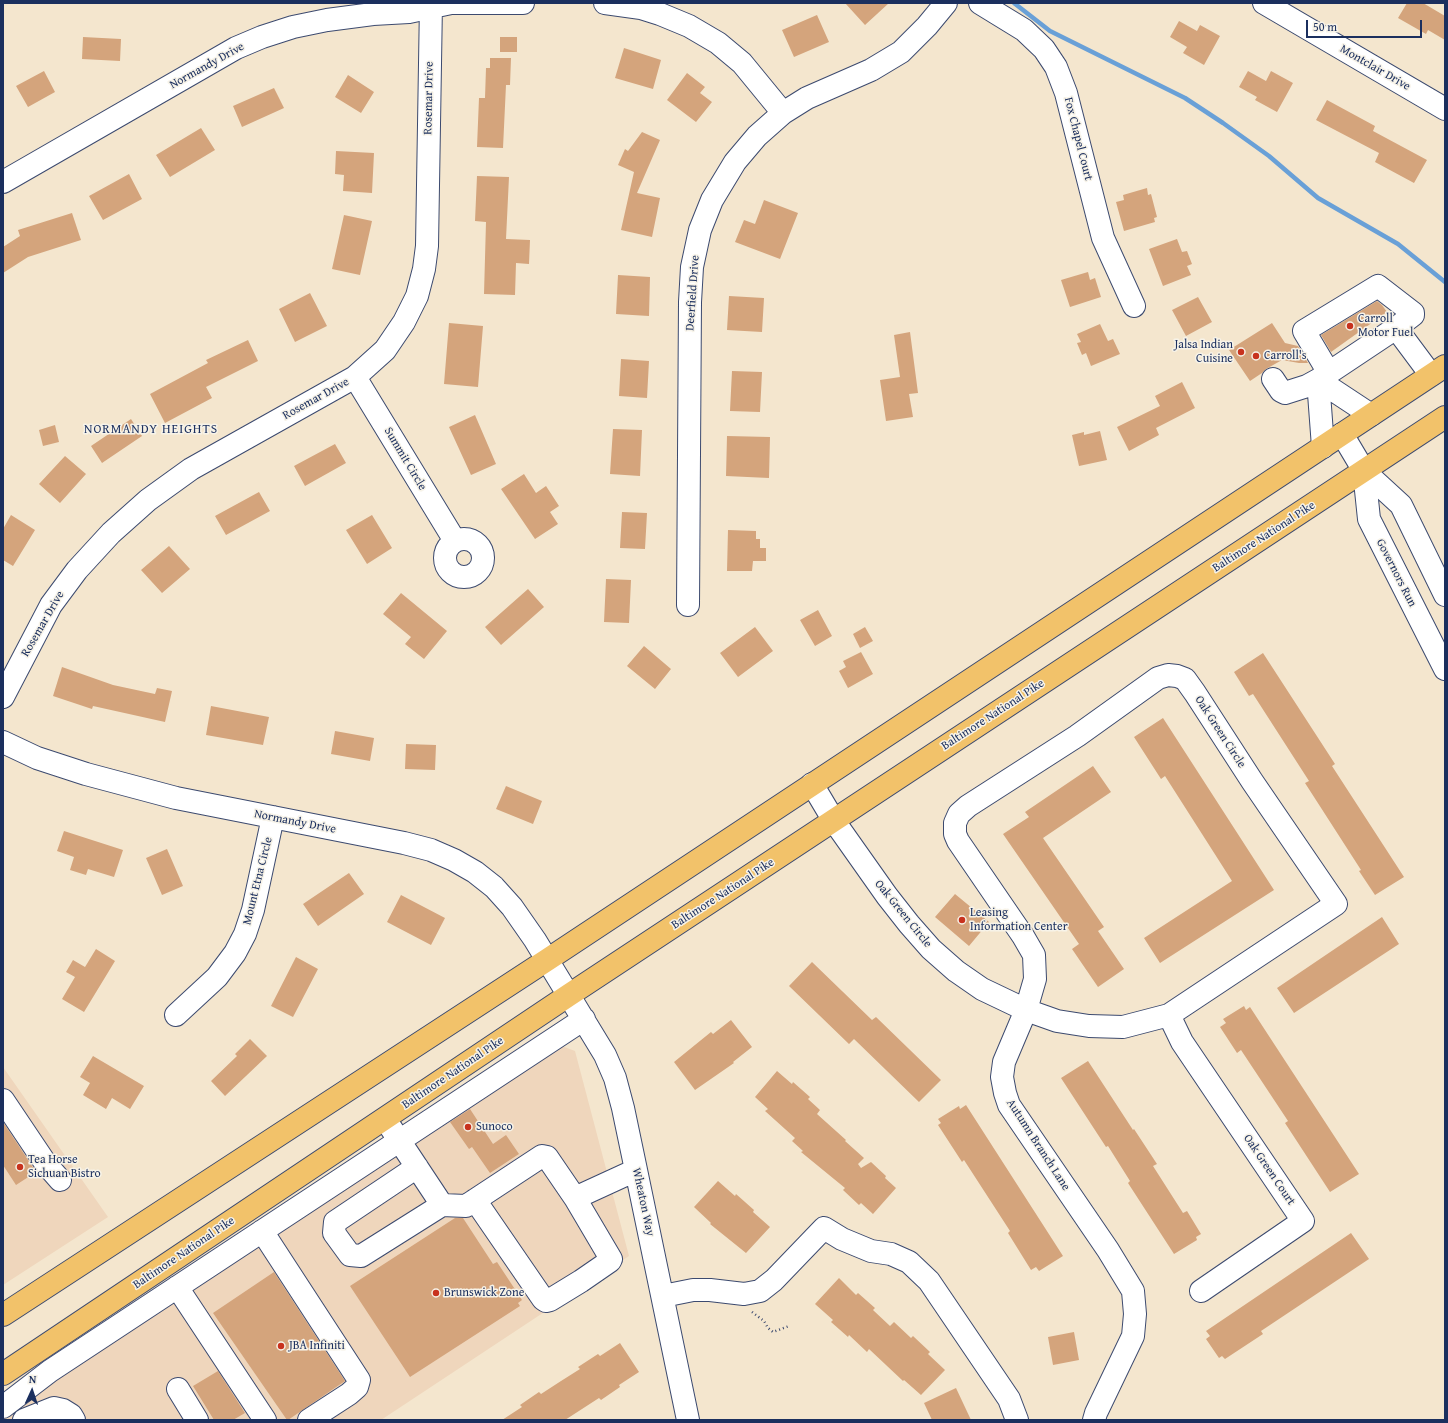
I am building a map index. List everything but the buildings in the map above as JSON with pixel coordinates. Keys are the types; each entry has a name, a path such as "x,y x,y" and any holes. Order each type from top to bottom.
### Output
{"main road":[{"path":"3,1315 547,960 1438,370"},
{"name":"Baltimore National Pike","path":"3,1374 570,995 1445,417"}],"street":[{"name":"Normandy Drive","path":"3,182 236,48 262,37 293,27 327,20 373,14 409,12 431,5 451,3 522,3"},
{"path":"605,3 641,8 660,14 689,26 718,43 742,63 783,113"},
{"name":"Deerfield Drive","path":"688,605 690,302 692,266 700,230 712,200 735,162 757,136 783,113 807,98 871,70 901,52 927,26 946,3"},
{"name":"Fox Chapel Court","path":"980,3 1024,30 1044,49 1056,67 1066,93 1104,238 1134,306"},
{"name":"Montclair Drive","path":"1264,3 1445,109"},
{"name":"Rosemar Drive","path":"3,697 51,605 77,570 117,528 148,500 191,469 355,377 385,350 404,322 416,296 424,269 427,246 431,5"},
{"path":"1273,379 1281,392 1285,393 1307,386 1324,377 1396,328 1413,315 1413,312 1378,286 1304,331 1324,377 1323,447"},
{"path":"1396,328 1438,370"},
{"name":"Summit Circle","path":"355,377 455,540"},
{"path":"1324,377 1371,415"},
{"name":"Governors Run","path":"1342,434 1364,471 1401,505 1445,595"},
{"name":"Governors Run","path":"1364,471 1369,519 1445,669"},
{"name":"Oak Green Circle","path":"812,784 834,821 887,896 909,924 931,948 956,971 982,989 1026,1010 1057,1021 1089,1026 1123,1027 1169,1015 1336,904 1185,679 1168,675 1158,678 1076,736 968,806 959,814 955,822 955,834 958,841 1023,936 1034,955 1035,979 1026,1010"},
{"name":"Normandy Drive","path":"3,742 37,758 86,774 176,798 404,843 431,850 454,860 475,872 494,887 512,907 570,995"},
{"name":"Mount Etna Circle","path":"176,1015 217,977 235,953 245,934 254,910 273,817"},
{"name":"Wheaton Way","path":"570,995 605,1055 615,1078 623,1108 688,1420"},
{"name":"Autumn Branch Lane","path":"1026,1010 1004,1062 1002,1077 1005,1093 1010,1105 1108,1250 1133,1291 1135,1314 1133,1336 1094,1420"},
{"name":"Oak Green Court","path":"1169,1015 1182,1042 1303,1221 1201,1291"},
{"path":"3,1407 50,1371 584,1018"},
{"path":"3,1100 46,1164 60,1180"},
{"path":"385,1119 442,1205"},
{"path":"417,1167 335,1222 334,1233 350,1255 361,1256 442,1205 466,1206 475,1200 542,1156 547,1157 575,1198 611,1259 575,1285 546,1301 543,1299 475,1200"},
{"path":"575,1198 636,1170"},
{"path":"663,1296 693,1290 710,1290 744,1294 760,1291 774,1280 824,1228 842,1239 871,1251 891,1254 909,1262 929,1281 1009,1400 1017,1420"},
{"path":"262,1231 359,1380 357,1387 349,1394 309,1420"},
{"path":"177,1288 265,1420"},
{"path":"178,1389 197,1420"},
{"path":"24,1420 54,1408 63,1410 74,1420"}],"path":[{"path":"752,1311 764,1321 768,1328 773,1332 789,1326"}],"shaded area":[{"path":"543,1039 575,1051 629,1256 381,1420 3,1420 3,1394"},
{"path":"3,1067 108,1217 3,1285"}],"waterway":[{"path":"1014,3 1050,31 1185,98 1269,156 1318,198 1398,244 1445,282"}],"place":[{"name":"Carroll Motor Fuel","path":"1350,326"},
{"name":"Jalsa Indian Cuisine","path":"1241,352"},
{"name":"Carroll's","path":"1256,356"},
{"name":"Leasing Information Center","path":"962,920"},
{"name":"Sunoco","path":"468,1127"},
{"name":"Tea Horse Sichuan Bistro","path":"20,1167"},
{"name":"Brunswick Zone","path":"436,1293"},
{"name":"JBA Infiniti","path":"281,1346"}],"district":[{"name":"NORMANDY HEIGHTS","path":"151,430"}]}
